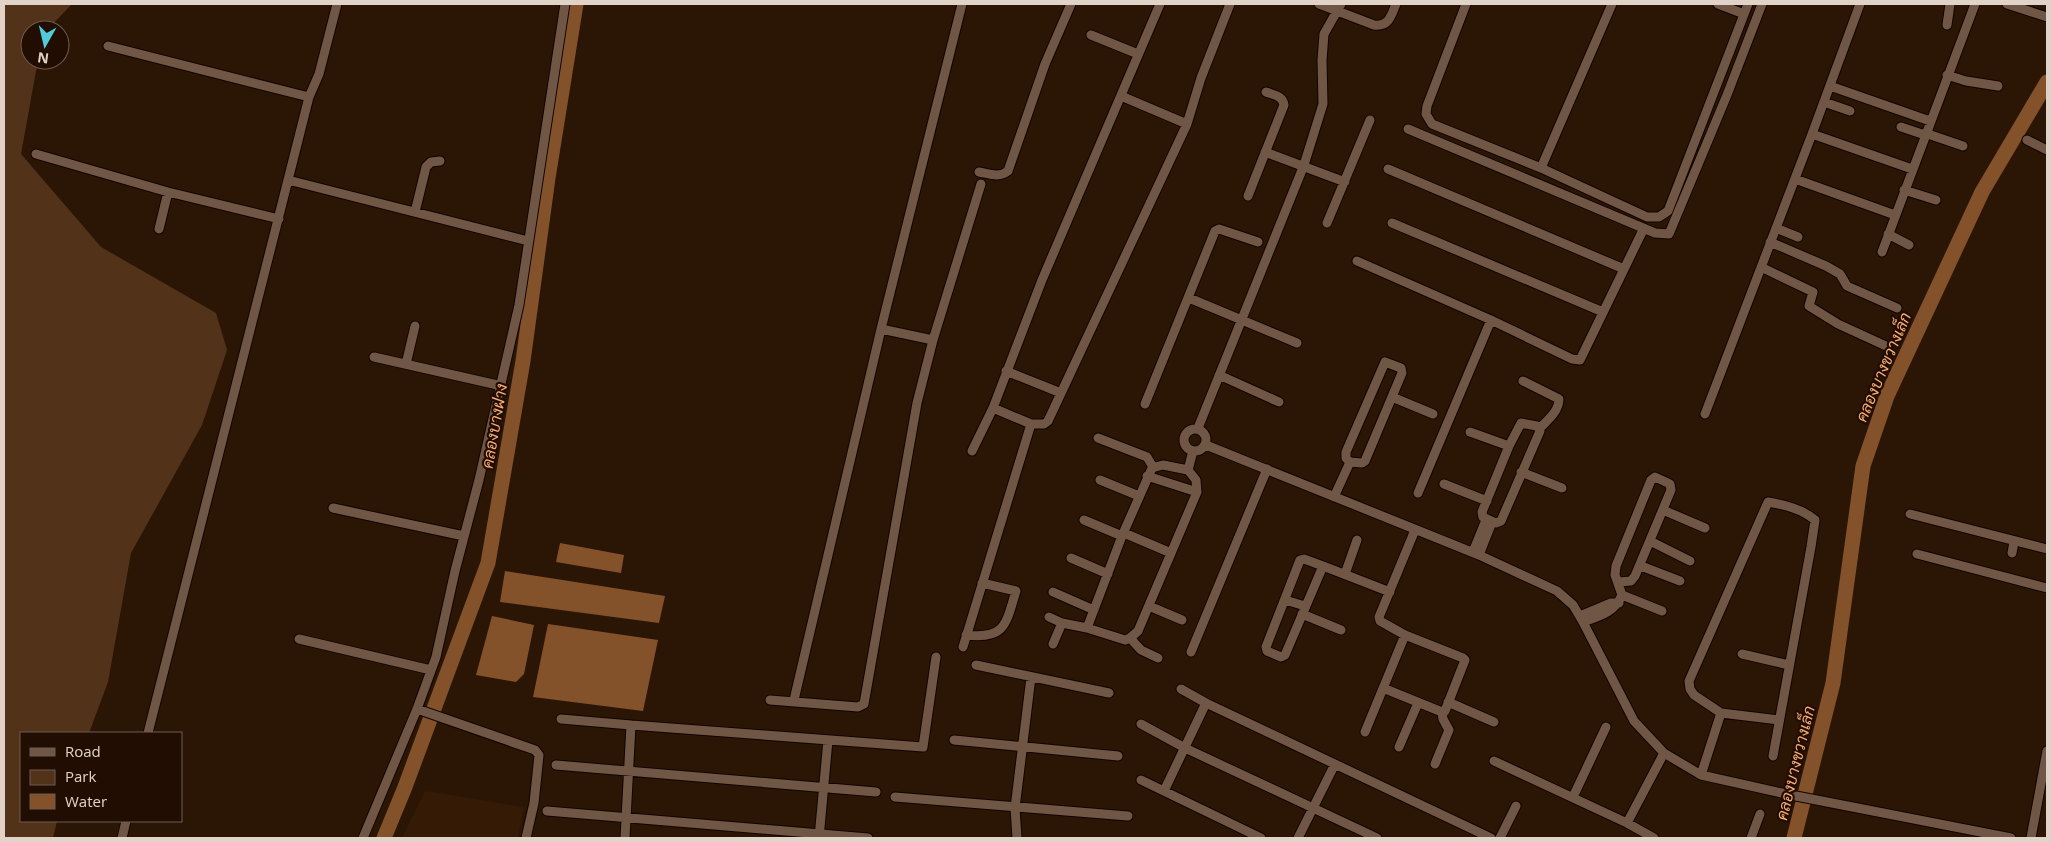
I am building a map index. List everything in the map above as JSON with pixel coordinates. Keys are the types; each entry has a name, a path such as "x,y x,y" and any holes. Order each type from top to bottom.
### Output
{"street":[{"path":"148,732 309,97 319,74 337,4"},
{"path":"363,838 417,710 439,644 502,386 519,305 565,4"},
{"path":"794,700 881,329 962,4"},
{"path":"979,172 998,176 1008,171 1046,64 1071,4"},
{"path":"972,451 993,408 1042,280 1160,4"},
{"path":"993,408 1030,424 1044,424 1048,421 1187,124 1201,78 1230,4"},
{"path":"1319,4 1339,8 1374,25 1381,26 1390,19 1396,4"},
{"path":"1466,4 1427,106 1426,114 1432,124 1541,168 1647,217 1659,217 1668,211 1748,4"},
{"path":"1541,168 1612,4"},
{"path":"1718,4 1744,14"},
{"path":"1408,129 1644,228 1665,234 1670,232 1762,4"},
{"path":"1705,414 1860,4"},
{"path":"1947,25 1950,4"},
{"path":"1882,252 1974,4"},
{"path":"2012,5 2047,17"},
{"path":"1206,445 1194,451 1185,446 1184,438 1187,432 1198,428 1304,166 1323,104 1322,60 1324,34 1339,8"},
{"path":"1091,35 1138,54"},
{"path":"108,46 309,97"},
{"path":"1947,75 1966,81 1998,86"},
{"path":"1830,86 1930,121"},
{"path":"1248,196 1284,105 1280,97 1266,92"},
{"path":"1121,96 1187,124"},
{"path":"1824,102 1850,111"},
{"path":"1327,223 1370,120"},
{"path":"1901,127 1962,146"},
{"path":"1812,134 1912,169"},
{"path":"2027,140 2047,150"},
{"path":"1265,152 1345,182"},
{"path":"36,154 168,192 279,219"},
{"path":"415,212 426,167 431,162 440,161"},
{"path":"1388,168 1624,269"},
{"path":"1795,179 1895,215"},
{"path":"288,180 528,241"},
{"path":"770,700 794,700 858,707 864,704 908,451 933,340 980,184"},
{"path":"1904,190 1936,200"},
{"path":"159,229 168,192"},
{"path":"1392,224 1603,312"},
{"path":"1357,262 1491,320 1572,359 1580,360 1644,228"},
{"path":"1776,228 1798,237"},
{"path":"1145,404 1216,230 1219,229 1258,242"},
{"path":"1888,234 1909,245"},
{"path":"1770,242 1826,266 1840,274 1847,286 1897,308"},
{"path":"1761,267 1813,292 1808,306 1838,324 1886,346"},
{"path":"1189,298 1297,344"},
{"path":"1418,493 1491,320"},
{"path":"406,364 416,326"},
{"path":"881,329 933,340"},
{"path":"374,357 502,386"},
{"path":"1386,362 1402,370 1392,397 1365,461 1362,463 1350,462 1346,458 1346,452 1386,362"},
{"path":"1006,371 1061,393"},
{"path":"1219,375 1279,402"},
{"path":"1523,381 1559,399 1559,404 1553,416 1540,428 1501,521 1496,523 1489,521 1482,515 1509,446 1521,423 1540,428"},
{"path":"1392,397 1433,414"},
{"path":"963,647 1030,424"},
{"path":"1198,428 1206,435 1206,445"},
{"path":"1470,432 1509,446"},
{"path":"1098,438 1147,457 1153,467"},
{"path":"1206,445 1476,554 1557,591 1573,605 1634,721 1664,753 1701,775 1791,795 2011,838"},
{"path":"1188,470 1194,451"},
{"path":"1334,497 1350,462"},
{"path":"1049,617 1062,624 1087,628 1118,639 1130,638 1138,631 1197,492 1196,480 1188,470 1163,465 1153,467 1147,476 1087,628"},
{"path":"1191,652 1267,470"},
{"path":"1521,472 1562,488"},
{"path":"1147,476 1197,492"},
{"path":"1581,619 1612,610 1621,599 1619,582 1615,575 1616,566 1653,477 1671,486 1641,566 1631,581 1619,582"},
{"path":"1100,480 1139,496"},
{"path":"1444,484 1487,501"},
{"path":"1772,756 1779,720 1815,520 1807,513 1781,504 1768,502 1689,681 1690,689 1694,695 1720,713 1779,720"},
{"path":"333,508 464,536"},
{"path":"1663,510 1705,528"},
{"path":"1910,514 2047,549"},
{"path":"1084,520 1171,554"},
{"path":"1476,554 1489,521"},
{"path":"1416,530 1379,617 1380,621 1405,636 1463,658 1464,664 1442,712 1443,719 1449,730 1435,764"},
{"path":"1345,574 1357,540"},
{"path":"1650,541 1690,561"},
{"path":"2012,553 2014,542"},
{"path":"1917,554 2047,588"},
{"path":"1070,558 1108,574"},
{"path":"1323,566 1285,655 1281,657 1267,651 1266,647 1302,559 1323,566 1345,574 1390,592"},
{"path":"1641,566 1680,581"},
{"path":"966,635 990,634 1000,630 1006,624 1016,591 982,583"},
{"path":"1053,592 1094,610"},
{"path":"1621,599 1662,611"},
{"path":"1285,600 1340,630"},
{"path":"1149,606 1182,620"},
{"path":"1053,644 1062,624"},
{"path":"1365,732 1405,636"},
{"path":"1130,638 1141,650 1158,658"},
{"path":"300,639 431,670"},
{"path":"1742,654 1789,665"},
{"path":"561,719 924,747 936,658"},
{"path":"976,665 1109,693"},
{"path":"1017,838 1015,808 1031,677"},
{"path":"1181,688 1206,702 1491,838"},
{"path":"1383,688 1442,712"},
{"path":"1164,792 1206,702"},
{"path":"1448,702 1494,722"},
{"path":"1398,747 1418,703"},
{"path":"417,710 535,750 540,755 534,803 526,838"},
{"path":"1701,775 1720,713"},
{"path":"1141,724 1185,748 1376,838"},
{"path":"625,838 631,725"},
{"path":"1573,797 1606,727"},
{"path":"820,836 828,740"},
{"path":"954,740 1118,756"},
{"path":"2031,838 2047,751"},
{"path":"1627,822 1664,753"},
{"path":"1494,761 1627,822 1654,838"},
{"path":"1298,838 1335,764"},
{"path":"556,765 876,792"},
{"path":"1141,780 1261,838"},
{"path":"895,797 1128,816"},
{"path":"1500,838 1516,806"},
{"path":"547,811 820,836 868,838"},
{"path":"1751,838 1760,814"},
{"path":"122,838 126,822"}],"shaded area":[{"path":"425,791 524,807 518,838 402,838"}],"green space":[{"path":"4,4 72,4 57,20 20,20 20,70 36,70 21,154 101,247 216,313 227,350 202,425 131,553 108,682 89,732 20,732 20,822 57,822 53,838 4,838"}],"water":[{"path":"560,543 624,555 621,573 556,562"},
{"path":"505,571 665,596 659,623 500,602"},
{"path":"492,616 534,625 524,674 516,682 476,675"},
{"path":"548,624 658,640 643,711 533,697"}],"waterway":[{"name":"คลองบางฝาง","path":"384,838 405,787 488,563 523,361 548,178 576,4"},
{"name":"คลองบางขวางเล็ก","path":"1794,838 1833,683 1863,466 1887,396 1982,192 2047,82"}]}
